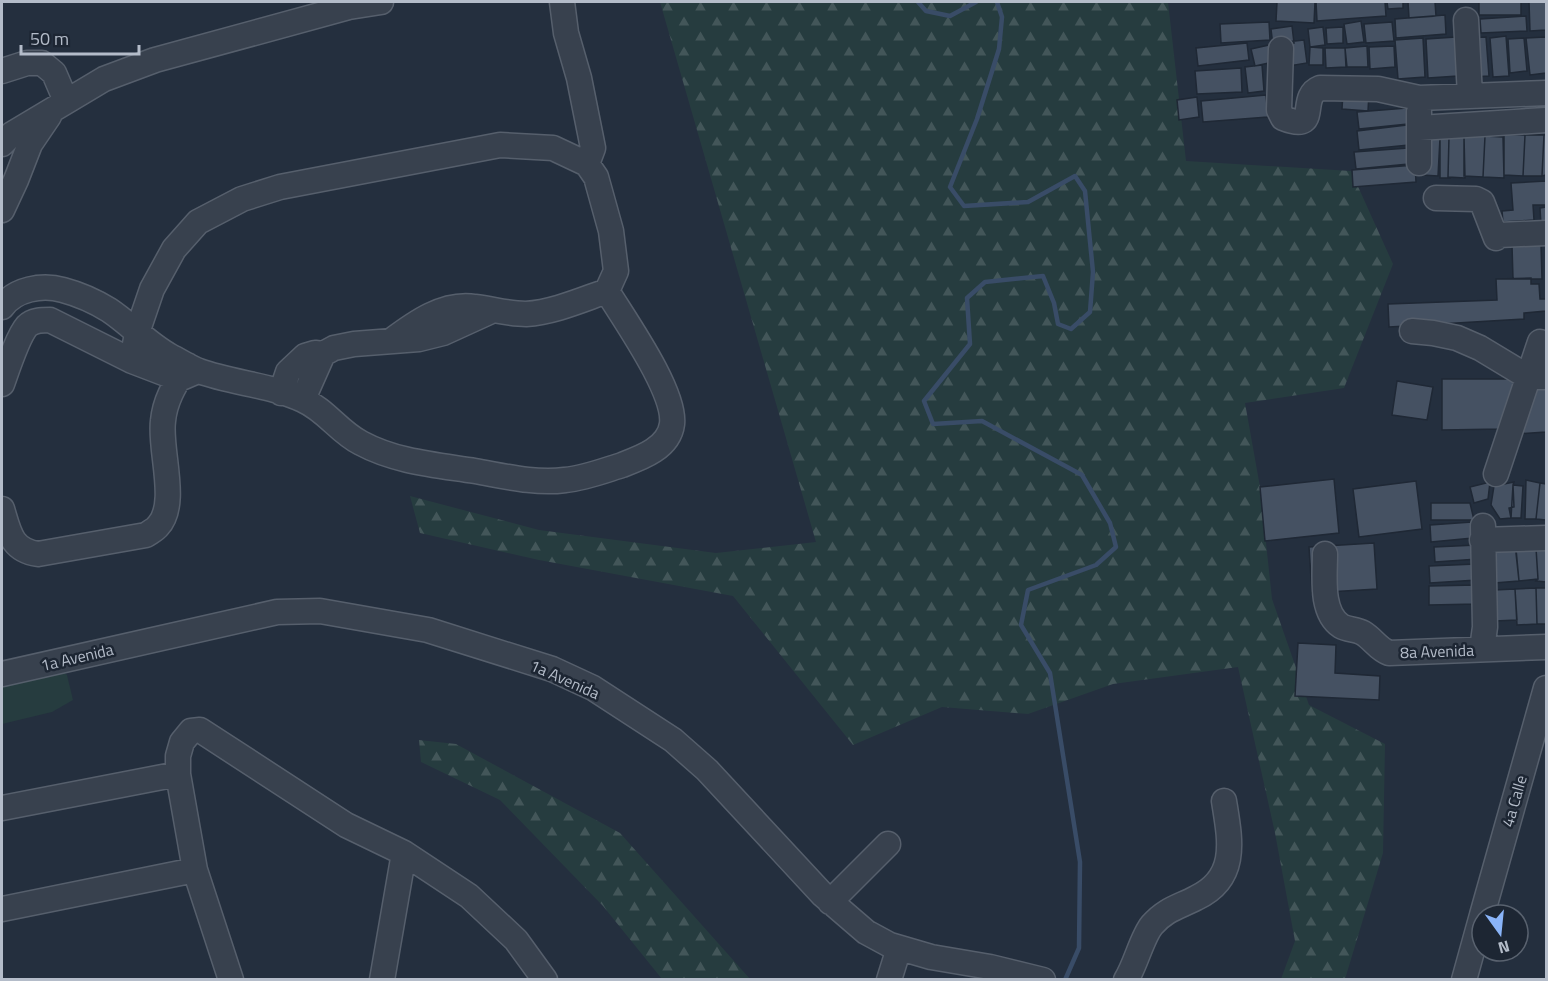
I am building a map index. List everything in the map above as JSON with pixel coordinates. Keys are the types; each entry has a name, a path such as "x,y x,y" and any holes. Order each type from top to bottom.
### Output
{"street":[{"path":"2,144 12,134 104,79 155,60 353,4 381,2"},
{"path":"562,2 566,33 579,78 593,148 587,164"},
{"path":"1466,21 1470,96"},
{"path":"1281,49 1280,114 1283,118 1296,123 1306,118 1311,95 1320,88 1378,89 1419,98 1546,93"},
{"path":"2,71 27,63 42,63 54,73 60,105 30,144 2,210"},
{"path":"1419,98 1419,163"},
{"path":"553,148 569,137 584,111"},
{"path":"1419,128 1546,120"},
{"path":"132,361 137,333 152,289 174,249 198,222 242,199 280,187 500,145 553,148 587,164 596,177 611,231 616,271 607,291 550,310 527,314 491,311 474,306 451,309 429,316 391,341 354,344 334,348 323,354 292,396"},
{"path":"1436,198 1476,199 1482,202 1496,238 1499,235 1546,233"},
{"path":"28,325 4,298 41,287 63,290 108,309 188,372"},
{"path":"2,384 28,325 39,320 50,320 132,361 292,396 320,409 344,432 361,443 407,460 513,478 564,480 587,476 644,457 666,439 672,423 654,366 607,291"},
{"path":"1412,331 1457,338 1537,377"},
{"path":"1496,474 1537,377 1540,342"},
{"path":"2,509 11,539 26,552 38,554 146,535 159,525 166,509 168,491 162,444 167,399 188,372"},
{"path":"1482,649 1485,627 1483,533 1546,538"},
{"name":"8a Avenida","path":"1325,554 1326,600 1334,620 1340,625 1362,632 1379,648 1389,653 1546,647"},
{"name":"1a Avenida","path":"2,675 277,612 320,611 428,630 552,669 593,688 673,740 707,770 830,902 866,932 899,948 931,957 990,967 1043,980"},
{"name":"4a Calle","path":"1485,903 1546,688"},
{"path":"231,980 195,870 178,774 178,756 182,742 191,731 200,730 346,825 404,853 469,896 516,940 545,980"},
{"path":"2,808 178,774"},
{"path":"1126,980 1151,926 1170,909 1198,897 1220,880 1230,856 1230,834 1224,801"},
{"path":"830,902 888,844"},
{"path":"382,980 404,853"},
{"path":"2,909 195,870"},
{"path":"889,980 899,948"},
{"name":"4a Calle","path":"1464,980 1470,958"}],"green space":[{"path":"660,2 1168,2 1186,161 1351,171 1393,264 1344,388 1245,403 1260,487 1272,599 1309,705 1385,744 1383,853 1345,979 1281,979 1295,941 1275,833 1238,667 1113,684 1028,714 942,707 853,745 733,596 539,560 420,533 410,496 539,530 716,553 816,542"},
{"path":"60,669 67,675 73,700 52,712 2,724 2,683"},
{"path":"419,740 456,744 620,833 750,979 662,979 603,906 500,800 421,762"}],"building":[{"path":"1277,2 1315,2 1314,23 1276,21"},
{"path":"1316,2 1385,2 1386,16 1317,21"},
{"path":"1387,2 1403,2 1403,8 1388,9"},
{"path":"1408,2 1435,2 1436,16 1409,18"},
{"path":"1479,2 1521,2 1521,15 1479,15"},
{"path":"1529,2 1546,2 1546,30 1530,31"},
{"path":"1445,15 1446,34 1396,38 1395,19"},
{"path":"1526,16 1527,31 1481,33 1480,19"},
{"path":"1361,21 1364,42 1347,44 1344,24"},
{"path":"1269,22 1270,40 1221,43 1220,24"},
{"path":"1392,22 1394,41 1366,43 1364,24"},
{"path":"1292,26 1294,43 1273,46 1271,29"},
{"path":"1323,27 1325,45 1310,47 1308,29"},
{"path":"1343,27 1343,43 1327,44 1326,28"},
{"path":"1506,36 1509,76 1493,77 1490,38"},
{"path":"1456,37 1458,76 1428,78 1426,39"},
{"path":"1486,37 1489,76 1472,77 1469,38"},
{"path":"1546,37 1546,73 1530,75 1526,38"},
{"path":"1423,38 1425,77 1398,79 1395,40"},
{"path":"1524,38 1527,71 1510,73 1508,39"},
{"path":"1304,40 1307,63 1289,66 1286,42"},
{"path":"1247,43 1249,60 1198,66 1196,48"},
{"path":"1269,45 1273,62 1255,66 1251,49"},
{"path":"1367,46 1368,67 1347,67 1345,48"},
{"path":"1394,46 1395,67 1370,69 1369,47"},
{"path":"1310,47 1323,48 1323,65 1309,65"},
{"path":"1325,48 1345,48 1346,67 1326,68"},
{"path":"1262,65 1264,91 1248,93 1245,67"},
{"path":"1241,68 1242,92 1197,94 1195,71"},
{"path":"1343,92 1369,93 1368,111 1342,109"},
{"path":"1266,95 1268,117 1203,122 1201,101"},
{"path":"1197,97 1199,117 1179,120 1177,100"},
{"path":"1407,108 1408,124 1359,129 1357,112"},
{"path":"1407,125 1409,145 1359,150 1357,131"},
{"path":"1504,134 1525,135 1523,176 1504,175"},
{"path":"1525,135 1544,135 1542,176 1523,176"},
{"path":"1544,135 1546,135 1546,175 1542,176"},
{"path":"1464,136 1465,178 1448,177 1449,137"},
{"path":"1464,136 1485,136 1483,177 1464,176"},
{"path":"1485,136 1503,137 1504,178 1483,177"},
{"path":"1424,137 1440,138 1438,176 1422,175"},
{"path":"1449,137 1448,177 1451,178 1440,178 1440,138"},
{"path":"1408,148 1409,164 1356,169 1354,152"},
{"path":"1415,165 1416,182 1353,187 1352,170"},
{"path":"1546,181 1546,205 1533,205 1534,220 1503,222 1502,211 1513,210 1511,183"},
{"path":"1546,207 1546,225 1541,225 1540,208"},
{"path":"1541,244 1542,279 1513,279 1512,245"},
{"path":"1531,278 1531,284 1539,284 1540,299 1546,299 1546,311 1524,313 1524,319 1389,327 1388,304 1497,300 1496,279"},
{"path":"1442,379 1517,379 1502,429 1442,430"},
{"path":"1397,381 1433,387 1427,420 1392,415"},
{"path":"1527,385 1546,389 1546,432 1516,434"},
{"path":"1334,479 1339,533 1265,541 1260,487"},
{"path":"1526,480 1540,483 1536,519 1525,519"},
{"path":"1416,481 1422,529 1359,537 1353,489"},
{"path":"1490,482 1488,499 1474,503 1470,487"},
{"path":"1514,482 1514,507 1509,508 1511,518 1500,519 1491,505 1494,486"},
{"path":"1540,483 1546,484 1546,520 1536,519"},
{"path":"1513,485 1523,486 1521,518 1511,518"},
{"path":"1431,503 1470,503 1474,520 1431,520"},
{"path":"1472,522 1473,538 1431,542 1430,525"},
{"path":"1374,543 1377,589 1312,593 1309,547"},
{"path":"1515,544 1519,581 1494,583 1491,546"},
{"path":"1477,545 1478,559 1435,562 1434,547"},
{"path":"1536,548 1546,548 1546,582 1536,581 1538,579"},
{"path":"1536,548 1538,579 1519,581 1516,549"},
{"path":"1476,564 1477,580 1430,583 1429,566"},
{"path":"1477,585 1477,604 1429,605 1429,586"},
{"path":"1536,588 1546,588 1546,624 1537,624"},
{"path":"1536,588 1537,624 1517,625 1515,589"},
{"path":"1515,589 1517,620 1495,621 1494,590"},
{"path":"1298,643 1336,645 1335,673 1380,676 1379,700 1295,696"}],"waterway":[{"path":"918,2 926,11 950,16 976,2"},
{"path":"997,2 1002,17 999,49 977,119 950,187 964,206 1028,202 1075,176 1085,191 1093,272 1090,312 1071,329 1058,324 1054,303 1043,276 985,282 967,298 970,344 924,401 933,424 982,421 1082,475 1110,523 1116,547 1096,565 1028,590 1021,625 1050,673 1080,862 1079,948 1065,980"}]}
